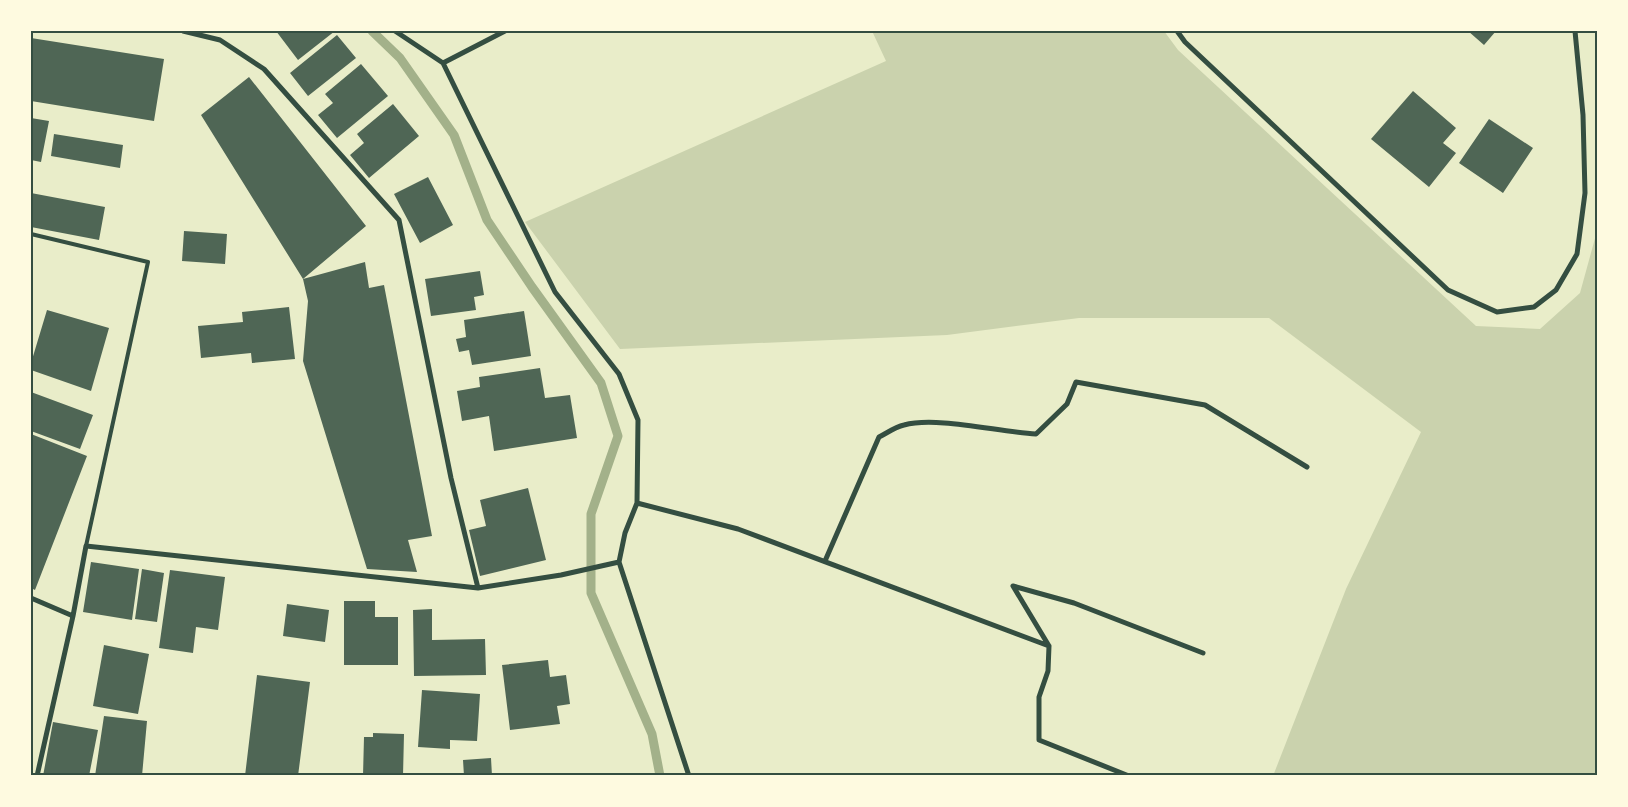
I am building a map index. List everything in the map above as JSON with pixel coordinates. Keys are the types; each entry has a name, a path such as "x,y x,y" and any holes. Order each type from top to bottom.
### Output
{"street":[{"path":"183,31 220,40 264,69 399,220 451,478 478,588"},
{"path":"395,31 443,63 555,292 619,374 638,420 637,503 625,532 619,562 689,776"},
{"path":"443,63 506,31"},
{"path":"1177,31 1192,49 1448,290 1497,312 1534,307 1556,290 1577,254 1585,192 1583,115 1575,31"},
{"path":"825,561 879,437 903,425 930,422 1036,434 1067,404 1076,382 1205,405 1307,467"},
{"path":"637,503 738,529 1049,646"},
{"path":"37,776 73,616 86,546 478,588 561,575 619,562"},
{"path":"1129,776 1039,740 1039,697 1048,671 1049,646 1013,586 1074,603 1203,653"},
{"path":"31,598 73,616"}],"lane":[{"path":"31,234 148,262 86,546"}],"green space":[{"path":"872,31 1164,31 1178,50 1476,326 1540,329 1580,293 1597,231 1597,776 1273,776 1346,589 1421,432 1269,318 1079,318 947,335 620,349 525,222 886,61"}],"building":[{"path":"276,31 335,31 298,60"},
{"path":"1468,31 1496,31 1484,45"},
{"path":"337,35 356,58 308,96 290,73"},
{"path":"31,38 164,59 154,121 31,101"},
{"path":"361,64 388,96 337,138 318,115 333,103 325,94"},
{"path":"249,77 366,226 303,279 201,115"},
{"path":"1413,91 1456,128 1443,143 1456,153 1429,187 1371,139"},
{"path":"393,104 419,136 369,178 350,155 364,143 357,134"},
{"path":"31,118 49,121 41,162 31,160"},
{"path":"1489,119 1533,148 1503,193 1459,163"},
{"path":"54,134 123,145 120,168 51,156"},
{"path":"428,177 453,225 420,243 394,194"},
{"path":"31,193 105,207 99,240 31,227"},
{"path":"184,231 227,234 225,264 182,261"},
{"path":"365,262 369,288 384,285 432,536 408,540 417,572 367,569 303,361 308,301 303,279"},
{"path":"480,271 484,295 474,297 476,310 431,316 425,279"},
{"path":"289,307 295,359 252,363 251,353 201,358 198,326 243,322 242,312"},
{"path":"47,310 109,328 91,391 31,370 31,363"},
{"path":"524,311 531,356 472,365 469,350 459,352 456,339 466,337 464,320"},
{"path":"540,368 545,398 570,395 577,438 494,451 489,416 462,421 457,391 480,387 479,377"},
{"path":"31,392 93,415 80,449 31,431"},
{"path":"31,434 87,456 35,590 31,588"},
{"path":"528,488 546,560 480,576 469,530 486,526 480,500"},
{"path":"91,562 139,569 132,620 83,612"},
{"path":"142,569 164,573 157,622 135,619"},
{"path":"170,570 225,577 218,630 196,627 193,653 159,648"},
{"path":"344,601 375,601 375,617 398,617 398,665 344,665"},
{"path":"287,604 329,610 325,642 283,636"},
{"path":"432,609 432,640 485,639 486,675 414,676 413,610"},
{"path":"104,645 149,654 138,714 93,706"},
{"path":"548,660 550,677 566,675 570,704 557,706 560,724 510,730 502,665"},
{"path":"257,675 310,682 298,776 245,776"},
{"path":"422,690 480,694 477,741 450,740 450,749 418,747"},
{"path":"104,716 147,721 142,776 95,776"},
{"path":"53,722 98,730 89,776 43,776"},
{"path":"373,733 404,734 403,776 363,776 364,737 373,737"},
{"path":"491,758 492,776 464,776 463,760"}],"waterway":[{"path":"372,31 400,58 454,135 487,220 532,287 601,383 618,436 591,514 591,593 652,734 660,776"}]}
